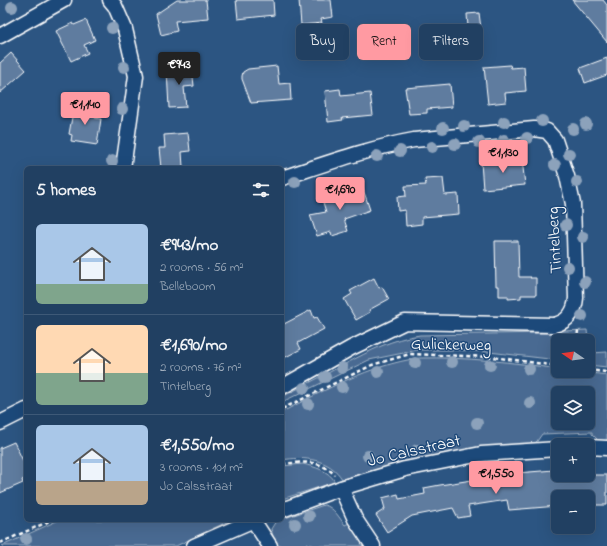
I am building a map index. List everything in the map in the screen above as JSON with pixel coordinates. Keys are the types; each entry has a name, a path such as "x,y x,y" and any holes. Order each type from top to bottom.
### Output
{"street":[{"path":"0,36 64,0"},
{"path":"116,2 125,29 136,76 123,166"},
{"name":"Tintelberg","path":"284,177 368,151 414,140 534,129 547,131 558,145 573,204 576,298 570,316 563,322 554,325 405,322 351,348 284,386"},
{"path":"0,423 24,411"},
{"path":"595,448 607,448"},
{"name":"Jo Calsstraat","path":"284,509 341,488 405,470 481,454 551,449"},
{"path":"341,488 355,519 373,546"},
{"path":"194,546 249,522"},
{"path":"255,522 270,546"}],"path":[{"name":"Gulickerweg","path":"284,408 372,365 410,354 493,357 551,365"},
{"path":"595,371 607,372"},
{"path":"284,464 308,462 328,468 339,479 341,488"},
{"path":"0,543 47,522"}],"shaded area":[{"path":"587,330 587,334 551,334 551,359 489,352 418,350 369,360 284,401 284,396 381,346 400,339 420,335 552,333"},
{"path":"607,352 607,367 595,366 595,353"},
{"path":"419,358 437,358 472,359 541,366 551,368 551,378 595,378 595,374 607,375 607,441 598,440 592,432 542,434 535,444 384,468 342,479 331,467 316,460 299,458 284,460 284,411 365,372 401,361"},
{"path":"303,464 316,468 325,472 335,482 284,498 284,466"},
{"path":"324,505 328,506 345,525 349,523 365,546 315,546 307,543 305,546 275,546 270,539 273,536 271,529 275,522 284,522 284,518"},
{"path":"55,522 227,522 176,546 2,546"}],"building":[{"path":"177,0 206,0 208,18 175,21 177,31 161,35 156,14"},
{"path":"236,0 273,0 274,15 238,19"},
{"path":"299,0 331,0 333,17 321,19 322,23 301,24"},
{"path":"572,0 603,0 607,5 607,42"},
{"path":"479,13 480,24 468,24 467,14"},
{"path":"86,20 95,40 84,45 88,53 71,61 56,31 73,23 74,25"},
{"path":"11,53 26,70 0,93 0,63"},
{"path":"607,58 607,75 585,83 580,68"},
{"path":"510,65 511,68 524,67 526,91 505,93 506,102 488,104 484,67"},
{"path":"277,66 279,84 290,83 291,100 251,103 242,79 243,72 248,69"},
{"path":"192,67 194,86 184,87 186,107 169,108 167,70"},
{"path":"450,84 452,107 427,109 427,113 409,114 405,88"},
{"path":"340,89 341,96 370,93 373,115 342,118 343,120 328,122 325,91"},
{"path":"74,106 96,109 95,118 101,119 97,145 71,141 72,135 69,134"},
{"path":"188,133 190,151 182,152 183,166 161,166 159,148 165,148 164,135"},
{"path":"522,159 525,185 483,189 481,162"},
{"path":"443,178 445,195 458,194 459,214 422,217 422,224 406,226 405,210 398,211 397,197 406,196 405,186 426,185 425,179"},
{"path":"362,186 370,210 344,219 348,231 332,236 331,232 317,236 310,215 326,212 321,196 350,187 352,190"},
{"path":"495,241 518,241 519,277 536,278 536,295 521,295 521,298 508,299 508,296 499,296 499,286 496,286"},
{"path":"374,278 379,288 382,287 389,299 369,310 370,312 356,320 344,299 352,294 350,291"},
{"path":"311,310 314,318 317,317 324,329 298,343 301,349 284,358 284,324"},
{"path":"14,442 24,463 24,479 22,480 23,483 0,493 0,448"},
{"path":"551,470 551,482 595,482 595,475 607,475 607,505 595,505 595,490 551,490 551,507 509,510 507,500 468,506 470,516 458,518 453,508 412,516 387,532 376,515 385,509 382,498 398,494 399,499 425,494 424,488 517,473"}]}
